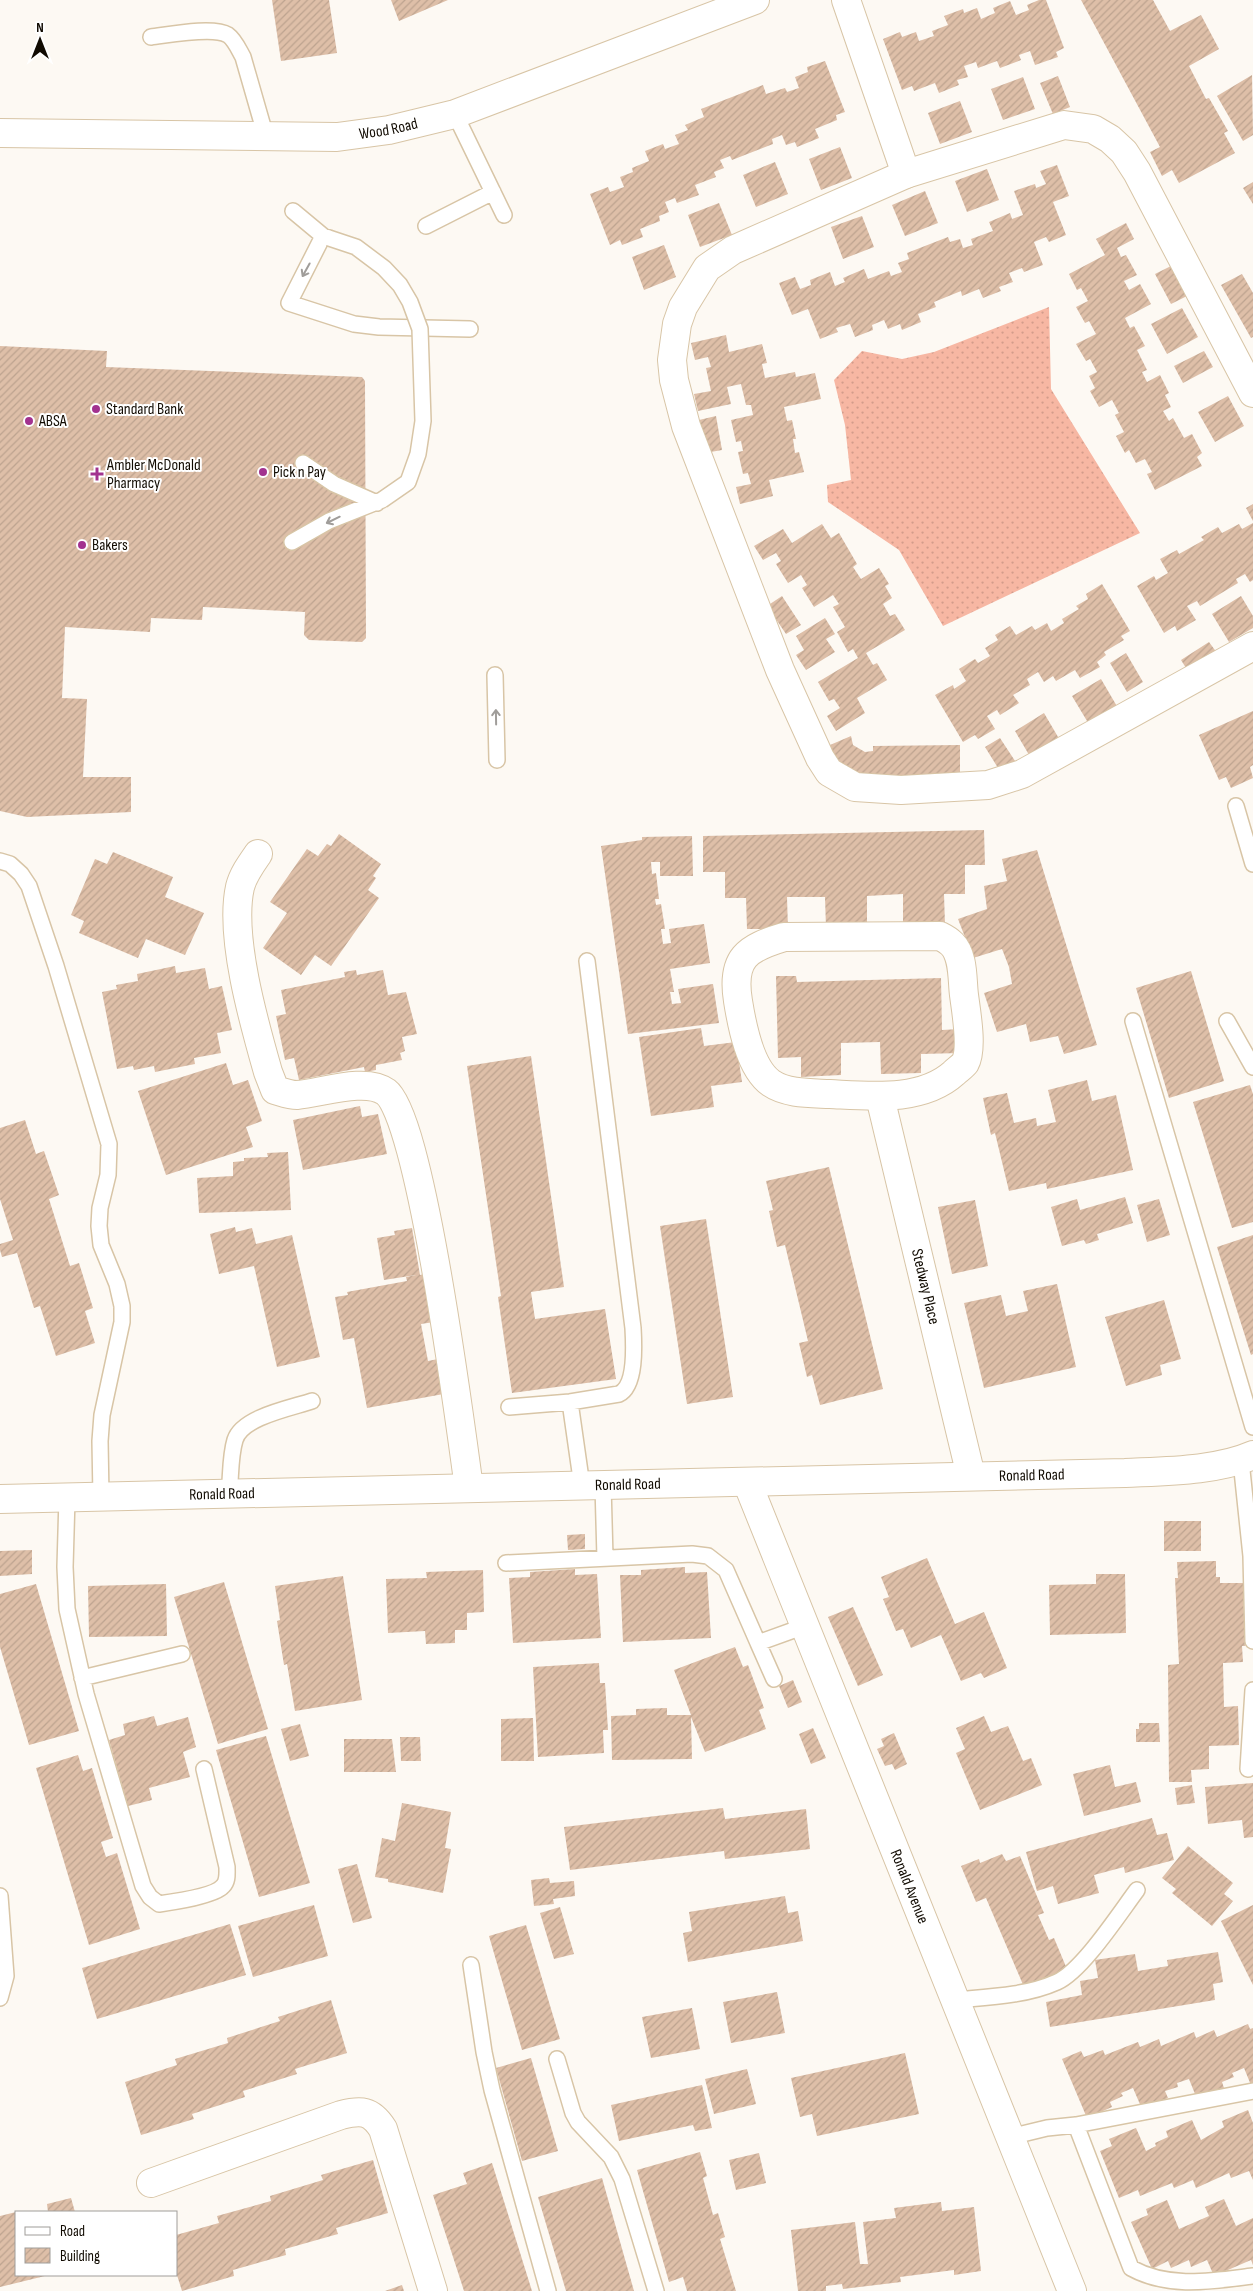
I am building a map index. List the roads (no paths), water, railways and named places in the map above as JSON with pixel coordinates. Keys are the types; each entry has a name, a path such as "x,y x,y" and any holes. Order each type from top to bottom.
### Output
{"street":[{"name":"Wood Road","path":"0,133 337,137 389,130 455,114 755,0"},
{"path":"846,0 906,174"},
{"path":"1253,393 1124,152 1110,139 1093,129 1064,125 906,174 719,258 707,268 683,308 677,324 674,343 674,380 686,426 780,670 820,758 829,772 855,787 901,790 988,785 1022,774 1253,646"},
{"path":"258,854 245,873 240,887 237,909 237,936 268,1072 275,1090 295,1095 368,1085 387,1092 394,1100 412,1156 440,1287 469,1488"},
{"path":"940,936 953,944 961,962 969,1040 965,1062 944,1082 922,1090 880,1097 795,1092 772,1084 758,1071 742,1022 736,989 739,966 746,953 762,944 784,937 940,936"},
{"name":"Stedway Place","path":"880,1097 971,1476"},
{"name":"Ronald Road","path":"0,1500 1168,1471 1247,1458"},
{"name":"Ronald Avenue","path":"747,1482 1072,2291"},
{"path":"151,2183 340,2116 365,2112 376,2117 383,2129 433,2291"}],"lane":[{"path":"151,37 216,31 228,35 238,46 243,58 266,137"},
{"path":"455,114 504,214"},
{"path":"426,226 493,192"},
{"path":"292,542 329,521 380,501 408,482 418,454 423,421 420,329 410,302 400,285 384,268 356,247 326,237 293,211"},
{"path":"326,237 289,303 354,324 379,327 470,329"},
{"path":"303,463 334,484 380,501"},
{"path":"495,674 497,760"},
{"path":"1236,806 1253,864"},
{"path":"0,861 10,864 21,874 29,886 56,966 109,1144 108,1175 100,1208 99,1226 101,1245 117,1284 122,1306 122,1322 121,1336 112,1359 102,1415 100,1441 101,1497"},
{"path":"510,1407 570,1402 619,1394 625,1391 629,1384 634,1347 633,1328 587,961"},
{"path":"1133,1021 1253,1427"},
{"path":"1227,1021 1253,1067"},
{"path":"230,1494 235,1440 241,1429 254,1420 312,1401"},
{"path":"570,1402 593,1485 605,1558"},
{"path":"1247,1458 1253,1641"},
{"path":"67,1498 65,1567 68,1609 82,1678 143,1886 150,1898 159,1904 212,1892 222,1888 227,1879 227,1867 204,1769"},
{"path":"506,1563 692,1554 708,1556 726,1570 774,1680"},
{"path":"758,1643 805,1626"},
{"path":"82,1678 182,1654"},
{"path":"1248,1769 1253,1690"},
{"path":"955,2000 1007,1995 1058,1982 1073,1971 1136,1890"},
{"path":"0,1896 6,1976 0,1998"},
{"path":"471,1965 484,2052 492,2090 548,2291"},
{"path":"557,2059 573,2113 578,2122 611,2157 622,2179 656,2291"},
{"path":"1010,2137 1048,2128 1076,2125 1253,2091"},
{"path":"1076,2125 1131,2268 1157,2279 1197,2283 1253,2276"}],"place":[{"name":"Standard Bank","path":"96,409"},
{"name":"ABSA","path":"29,421"},
{"name":"Pick n Pay","path":"263,472"},
{"name":"Ambler McDonald Pharmacy","path":"97,474"},
{"name":"Bakers","path":"82,545"}]}
